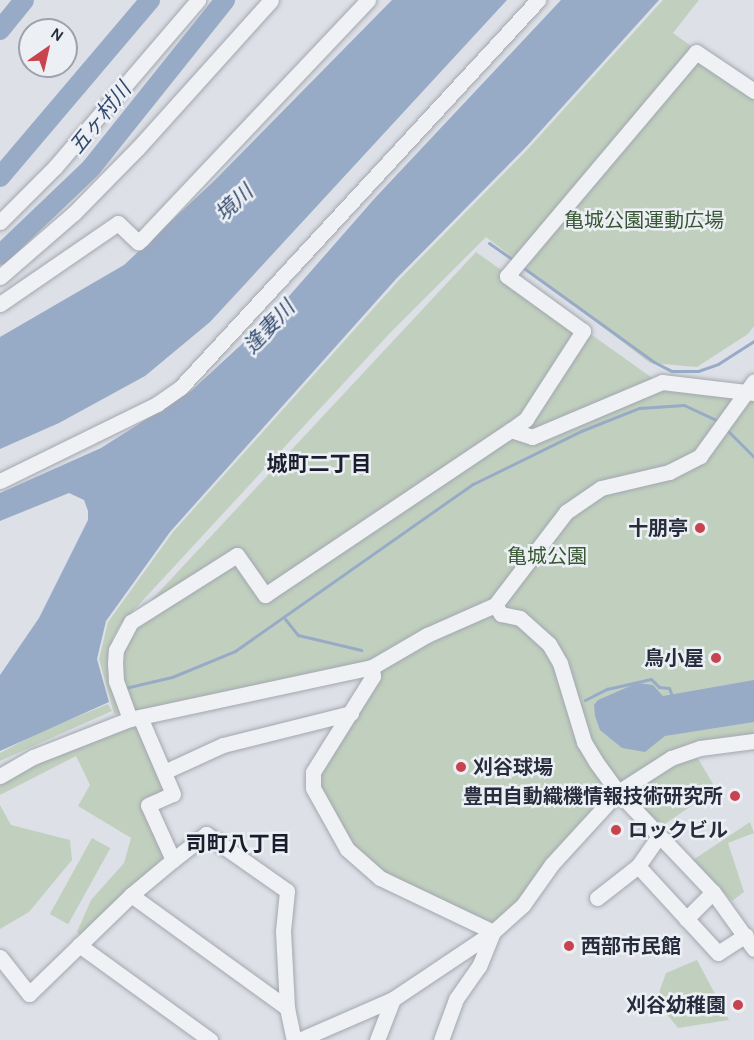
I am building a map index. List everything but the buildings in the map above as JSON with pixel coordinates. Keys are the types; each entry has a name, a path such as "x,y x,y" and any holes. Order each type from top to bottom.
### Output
{"street":[{"path":"0,222 55,167 198,0"},
{"path":"0,277 74,213 137,149 271,0"},
{"path":"0,304 118,223 138,242 368,0"},
{"path":"0,481 157,404 181,387 538,0"},
{"path":"173,860 147,805 173,794 164,772 116,681 116,650 130,622 237,555 265,595 526,419 583,331 507,276 696,52 754,91"},
{"path":"0,776 33,758 135,718 372,667 427,635 495,605 531,553 583,497 601,488 669,472 700,456 750,394 754,381"},
{"path":"511,430 532,437 662,382 678,382 750,394"},
{"path":"495,605 501,614 520,618 549,644 560,663 584,742 618,792 713,892 746,934 754,949"},
{"path":"372,667 373,676 313,772 313,788 347,849 380,878 494,932"},
{"path":"164,772 223,745 351,713"},
{"path":"299,1040 393,999 494,932 523,905 552,864 618,792 671,758 700,748 754,741"},
{"path":"0,957 29,994 131,895 206,834 287,891 283,931 287,1008 294,1040"},
{"path":"597,898 638,866 659,836"},
{"path":"638,866 718,953 746,934"},
{"path":"686,919 713,892"},
{"path":"131,895 287,1008"},
{"path":"446,1040 441,1040 456,999 479,966 494,932"},
{"path":"79,945 210,1040"},
{"path":"377,1040 393,999"}],"green space":[{"name":"亀城公園運動広場","path":"663,0 699,0 673,33 751,89 754,85 754,326 748,334 697,367 650,363 486,237 390,333 121,624 113,637 110,656 123,711 114,714 99,659 108,622 173,532 399,280 526,151"},
{"name":"亀城公園","path":"476,252 655,380 754,393 754,741 700,748 618,792 493,932 406,892 347,849 313,788 372,667 130,719 116,650 131,622"},
{"path":"108,704 112,711 0,761 0,753 40,732"},
{"path":"136,722 167,791 142,802 167,854 81,936 77,932 91,900 124,863 131,838 78,806 90,785 76,756 0,795 0,785 38,761"},
{"path":"697,757 716,789 659,828 634,804 638,788 670,767"},
{"path":"0,805 11,825 70,840 72,860 29,912 0,929"},
{"path":"750,822 754,833 728,843 744,892 732,901 693,860"},
{"path":"92,838 110,848 68,924 50,914"},
{"path":"697,960 729,1020 678,1028 656,1001 666,973"}],"water":[{"name":"境川","path":"392,0 507,0 210,322 145,376 59,423 0,449 0,337 124,265 213,182"},
{"name":"逢妻川","path":"561,0 659,0 527,146 396,279 170,532 106,621 97,659 109,702 0,751 0,675 39,618 88,520 88,511 84,500 69,493 0,521 0,493 101,448 191,391 269,319 375,198"},
{"path":"754,680 754,722 665,736 645,752 622,748 600,730 595,716 594,705 598,700 637,683 653,685 663,696"}],"waterway":[{"path":"0,30 24,0"},
{"path":"0,177 150,0"},
{"name":"五ヶ村川","path":"0,255 91,168 225,0"},
{"path":"489,243 513,260"},
{"path":"521,266 654,362 672,371 698,371 718,364 754,341"},
{"path":"125,688 172,677 235,651 473,484 581,431 639,408 684,405 719,421"},
{"path":"726,429 754,457"},
{"path":"285,619 298,635 361,650"},
{"path":"585,700 607,689 651,679 659,687 669,688 672,696"}],"place":[{"name":"十朋亭","path":"700,528"},
{"name":"鳥小屋","path":"716,658"},
{"name":"刈谷球場","path":"461,767"},
{"name":"豊田自動織機情報技術研究所","path":"735,796"},
{"name":"ロックビル","path":"616,830"},
{"name":"西部市民館","path":"569,946"},
{"name":"刈谷幼稚園","path":"738,1005"}],"district":[{"name":"城町二丁目","path":"319,464"},
{"name":"司町八丁目","path":"238,844"}]}
